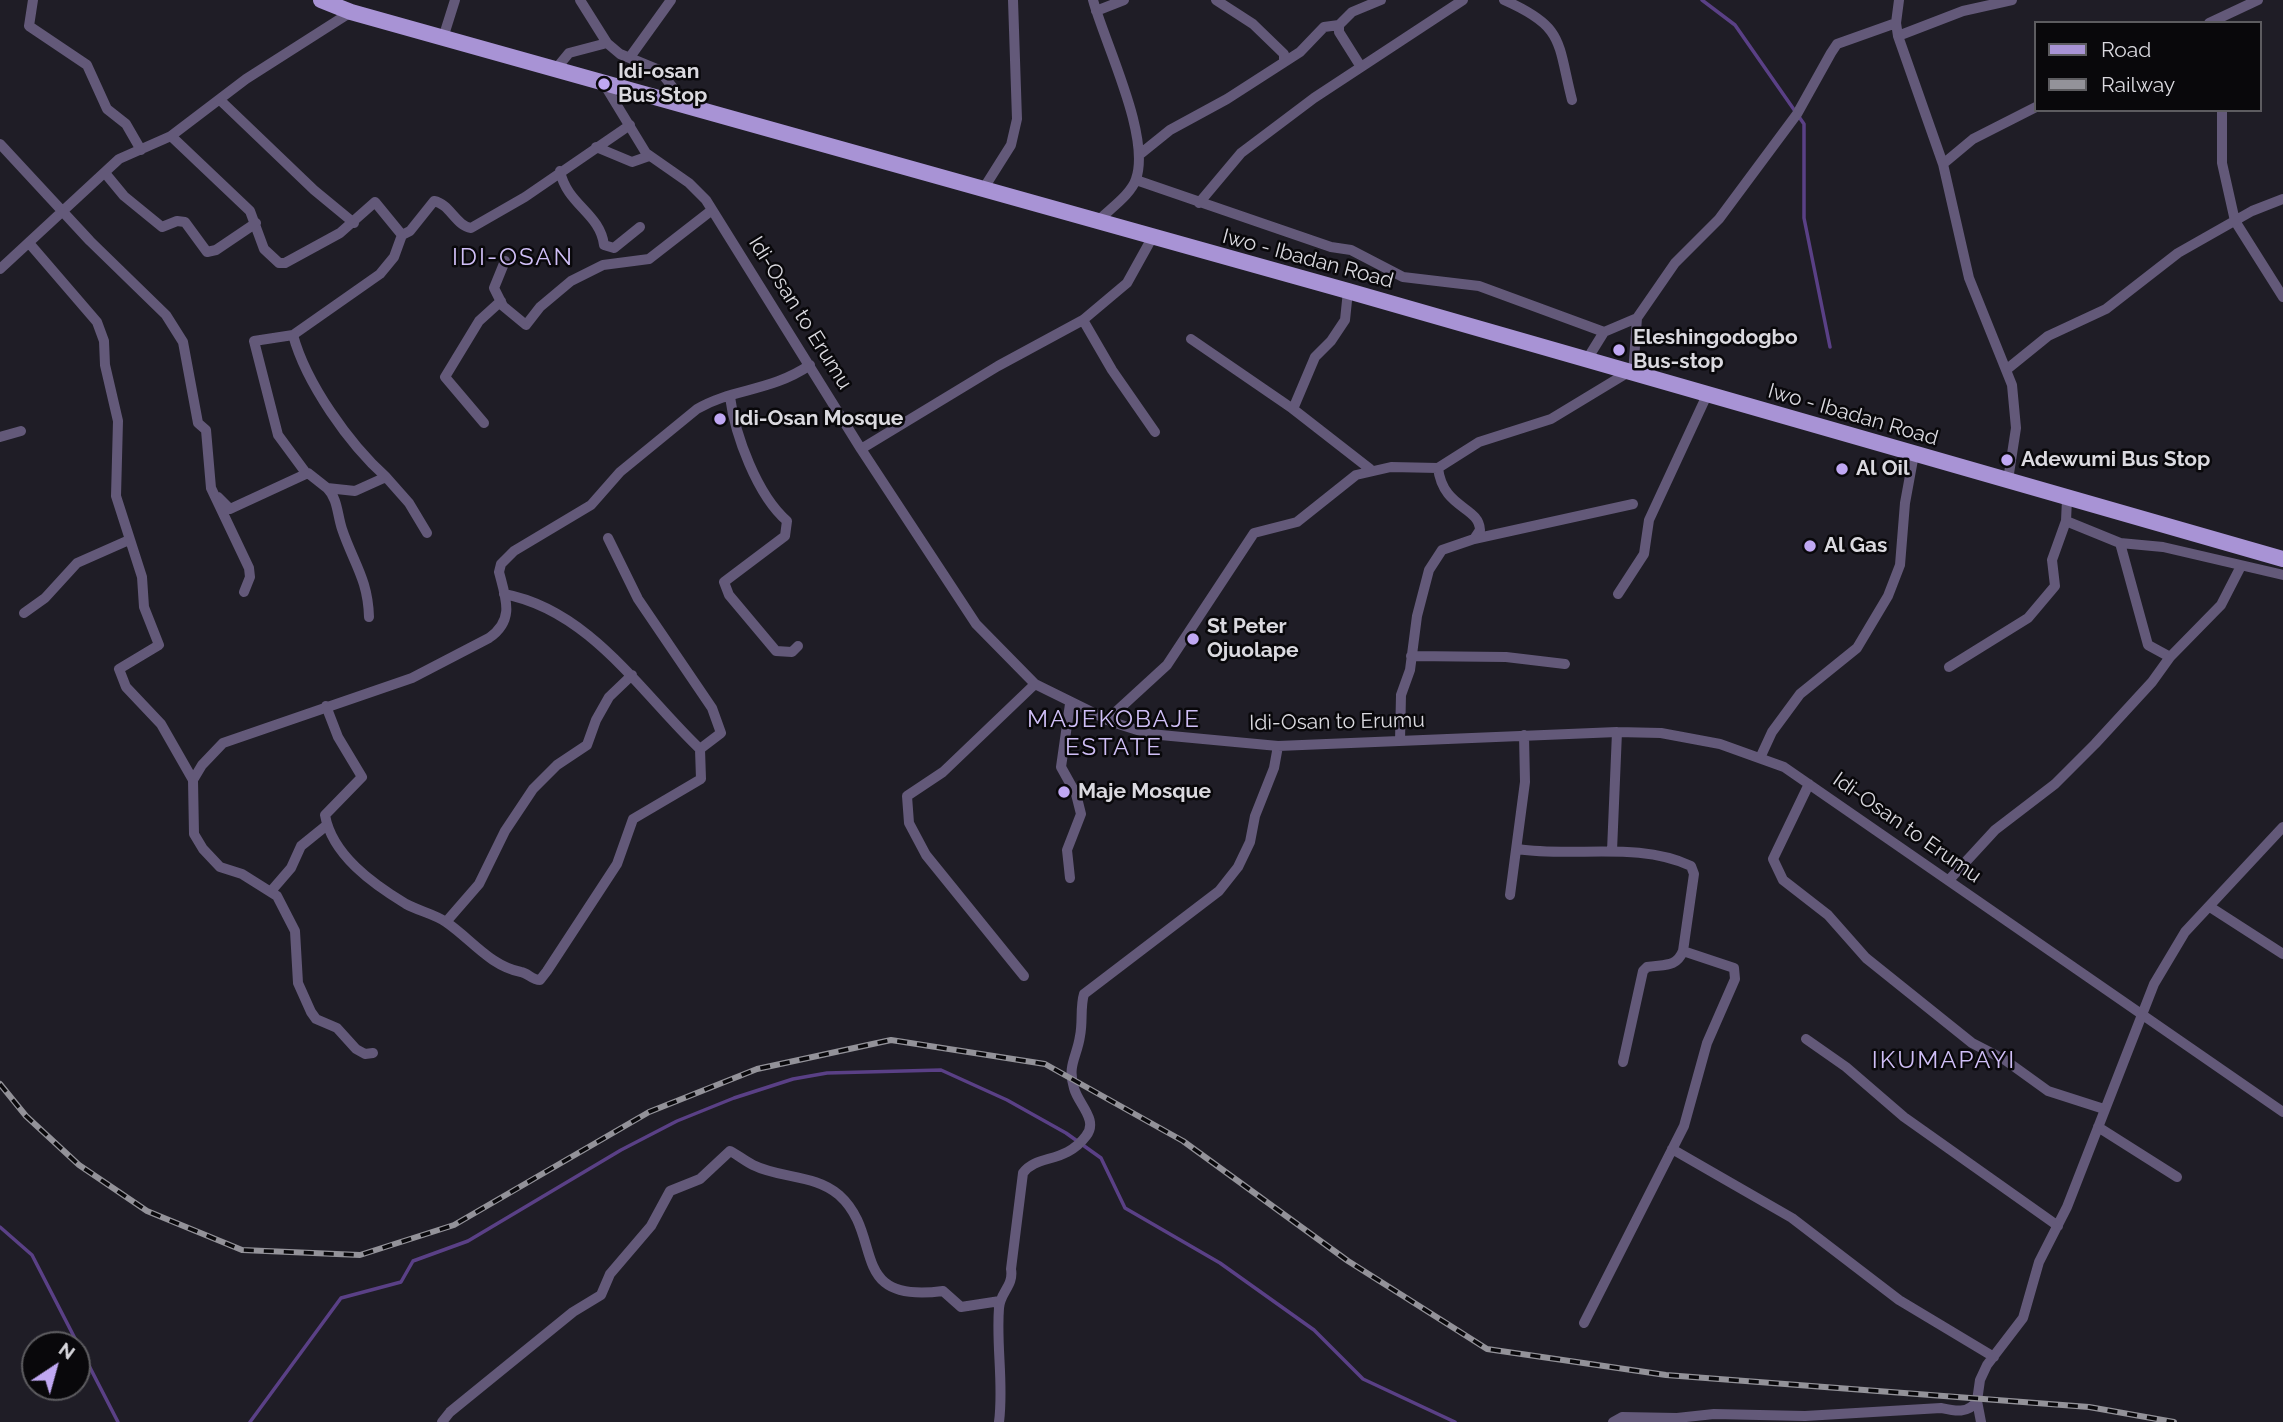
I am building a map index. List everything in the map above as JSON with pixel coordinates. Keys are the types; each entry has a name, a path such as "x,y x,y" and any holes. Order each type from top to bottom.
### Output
{"main road":[{"name":"Iwo - Ibadan Road","path":"321,0 351,12 1152,239 1348,291 2283,559"}],"street":[{"path":"33,0 29,26 88,65 107,108 125,124 141,150"},
{"path":"443,38 455,0"},
{"path":"580,0 607,43 659,70 690,108"},
{"path":"630,57 671,0"},
{"path":"982,191 1011,145 1017,119 1013,0"},
{"path":"1093,0 1122,79 1139,155 1136,180 1096,223"},
{"path":"1096,11 1124,0"},
{"path":"1216,0 1254,24 1284,54 1284,62"},
{"path":"1139,155 1170,130 1284,62 1309,44 1324,27 1339,25 1352,12 1381,0"},
{"path":"1199,203 1241,153 1362,67 1463,0"},
{"path":"1504,0 1537,14 1549,25 1556,38 1572,100"},
{"path":"1899,0 1896,23 1898,36 1943,164 1969,278 2006,370 2015,406 2016,428 2008,480"},
{"path":"1898,36 1963,11 2012,0"},
{"path":"2213,21 2258,0"},
{"path":"2233,10 2234,21"},
{"path":"0,269 119,159 171,136 315,32 351,12"},
{"path":"1107,720 1167,665 1254,533 1297,522 1356,475 1370,470 1438,468 1479,442 1551,419 1630,374 1637,318 1656,287 1675,263 1719,219 1797,114 1837,44 1896,23"},
{"path":"1339,25 1339,32 1362,67"},
{"path":"555,70 569,52 607,43"},
{"name":"Idi-Osan to Erumu","path":"604,84 649,156 689,183 712,210 861,449 976,624 1035,684 1070,704 1150,734 1278,746 1617,732 1661,733 1720,744 1784,767 2283,1112"},
{"path":"220,100 314,190 354,223"},
{"path":"1943,164 1973,139 2035,108"},
{"path":"2222,112 2222,163 2235,221 2283,297"},
{"path":"369,617 369,597 342,529 334,499 327,488 306,473 278,435 254,341 293,335 380,274 394,257 402,235 410,231 434,201 448,209 465,227 471,228 525,197 630,124"},
{"path":"171,136 250,211 264,249 279,263 285,263 354,223 375,202 402,235"},
{"path":"0,144 90,241 166,315 183,342 196,399 198,423 206,430 211,488 248,568 250,577 244,592"},
{"path":"596,147 632,162 649,156"},
{"path":"560,171 564,188 602,230 604,245 614,248 640,227"},
{"path":"105,173 124,197 162,227 177,221 185,222 207,252 216,250 256,223"},
{"path":"1136,180 1331,247 1351,250 1404,277 1479,286 1604,332"},
{"path":"2006,370 2048,336 2106,309 2178,253 2235,221 2283,199"},
{"path":"505,261 494,288 500,301 526,325 540,307 571,281 603,265 649,259 712,210"},
{"path":"861,449 998,366 1083,320 1127,283 1152,239"},
{"path":"29,243 97,322 104,341 105,365 118,421 116,496 142,577 144,607 159,645 119,670 126,687 161,724 188,768 193,780 194,834 203,849 220,867 242,874 272,890 295,931 298,983 311,1012 316,1019 337,1028 356,1049 365,1054 373,1053"},
{"path":"1293,410 1315,357 1331,341 1345,320 1348,291"},
{"path":"484,423 445,377 479,321 500,301"},
{"path":"1586,361 1604,332 1637,318"},
{"path":"1083,320 1111,370 1155,432"},
{"path":"293,335 297,351 322,396 359,450 409,503 426,533"},
{"path":"1191,339 1293,410 1370,470"},
{"path":"193,780 202,765 230,739 412,678 488,638 505,623 508,613 499,572 507,557 591,505 620,472 697,409 769,387 791,378 810,365"},
{"path":"1618,594 1644,554 1648,520 1707,395"},
{"path":"730,397 737,433 759,483 774,510 787,520 788,529 785,536 724,582 729,595 776,651 792,652 798,646"},
{"path":"0,437 21,431"},
{"path":"1760,758 1772,732 1800,694 1857,648 1888,596 1900,565 1905,503 1914,454"},
{"path":"1438,468 1448,496 1479,520 1480,530 1474,539"},
{"path":"211,488 230,509 306,473"},
{"path":"327,488 355,491 386,477"},
{"path":"1949,667 2028,618 2055,586 2052,560 2066,521 2067,499"},
{"path":"1400,741 1401,695 1417,616 1436,557 1447,547 1474,539 1633,503"},
{"path":"2066,521 2120,543 2163,547 2240,568 2283,575"},
{"path":"608,538 638,599 712,708 720,733 700,749"},
{"path":"24,613 45,598 77,563 130,540"},
{"path":"2120,543 2148,645 2170,656"},
{"path":"1949,880 1995,830 2055,783 2095,744 2152,682 2170,656 2221,605 2240,568"},
{"path":"326,706 338,737 362,777 325,815 336,847 361,871 406,904 446,922 482,954 513,972 521,972 540,980 617,864 633,818 701,779 700,749 617,658 551,612 520,597 504,594"},
{"path":"1411,656 1506,657 1565,664"},
{"path":"446,922 479,884 505,831 533,789 557,765 587,745 596,720 609,697 632,675"},
{"path":"1024,975 926,855 909,823 908,796 943,772 1035,684"},
{"path":"1070,704 1060,767 1076,794 1082,814 1066,850 1070,878"},
{"path":"1612,851 1618,761 1617,732"},
{"path":"1510,894 1518,849 1527,756 1524,735"},
{"path":"999,1422 1002,1399 998,1352 1000,1301 1013,1281 1011,1269 1023,1172 1030,1165 1064,1156 1090,1130 1091,1122 1074,1090 1071,1062 1080,1040 1084,993 1219,891 1238,867 1250,842 1255,816 1274,768 1278,746"},
{"path":"188,768 202,765"},
{"path":"1809,784 1773,859 1783,880 1828,915 1867,958 1972,1043 2005,1060 2048,1091 2104,1109"},
{"path":"272,890 292,868 301,846 327,825"},
{"path":"1981,1422 1977,1401 1980,1380 2023,1318 2039,1262 2058,1226 2154,984 2185,932 2283,827"},
{"path":"1518,849 1550,854 1612,851 1668,858 1691,866 1694,874 1683,950 1679,960 1673,965 1647,967 1643,971 1623,1062"},
{"path":"2210,906 2283,954"},
{"path":"1584,1324 1690,1109 1707,1043 1737,972 1723,962 1683,950"},
{"path":"1807,1039 1846,1067 1904,1117 2058,1226"},
{"path":"2098,1127 2177,1177"},
{"path":"1672,1149 1791,1218 1899,1300 1994,1357"},
{"path":"442,1422 450,1412 572,1312 601,1296 610,1274 651,1226 670,1191 700,1180 727,1152 733,1151 753,1166 825,1184 840,1195 854,1212 872,1271 896,1288 926,1295 943,1291 961,1307 1000,1301"},
{"path":"1614,1422 1622,1417 1677,1418 1714,1414 1805,1416 1941,1408 1960,1411 1974,1406 1977,1401"}],"waterway":[{"path":"1702,0 1735,25 1804,124 1804,218 1830,347"},
{"path":"250,1422 341,1298 401,1282 413,1261 468,1241 621,1150 677,1121 734,1098 793,1079 827,1073 941,1070 1007,1100 1066,1133 1101,1158 1125,1208 1220,1263 1314,1330 1363,1379 1455,1422"},
{"path":"0,1227 32,1255 118,1422"}],"railway":[{"path":"0,1084 26,1116 79,1165 147,1211 242,1250 360,1255 454,1225 649,1112 757,1069 891,1040 1045,1064 1183,1141 1348,1261 1487,1349 1666,1375 2089,1407 2174,1422"}],"place":[{"name":"Idi-osan Bus Stop","path":"604,84"},
{"name":"Eleshingodogbo Bus-stop","path":"1619,350"},
{"name":"Idi-Osan Mosque","path":"720,419"},
{"name":"Adewumi Bus Stop","path":"2007,460"},
{"name":"Al Oil","path":"1842,469"},
{"name":"Al Gas","path":"1810,546"},
{"name":"St Peter Ojuolape","path":"1193,639"},
{"name":"Maje Mosque","path":"1064,792"}],"district":[{"name":"IDI-OSAN","path":"513,258"},
{"name":"MAJEKOBAJE ESTATE","path":"1114,734"},
{"name":"IKUMAPAYI","path":"1944,1061"}]}
